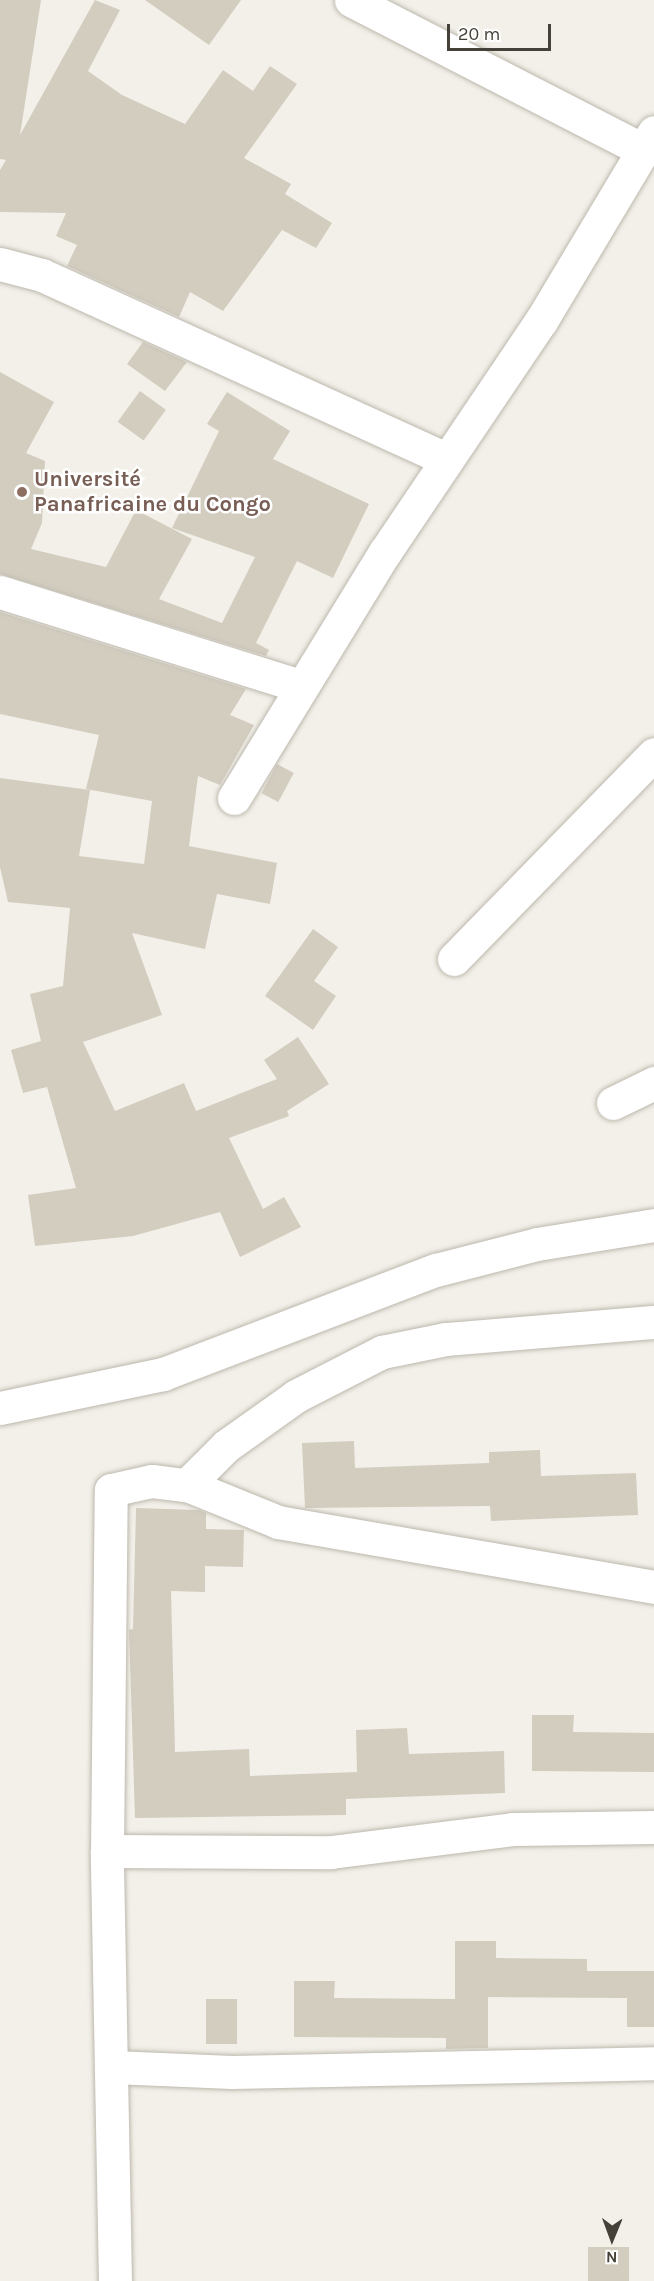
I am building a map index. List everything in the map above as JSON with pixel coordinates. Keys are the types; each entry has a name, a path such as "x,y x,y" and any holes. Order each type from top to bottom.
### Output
{"street":[{"path":"234,798 300,686 446,459 541,321 649,141 351,0"},
{"path":"0,264 42,275 446,459"},
{"path":"0,592 300,686"},
{"path":"454,959 654,754"},
{"path":"613,1104 654,1083"},
{"path":"0,1407 163,1374 436,1270 537,1244 654,1225"},
{"path":"187,1485 226,1446 296,1396 382,1352 446,1339 654,1322"},
{"path":"115,2281 113,2067 107,1851 111,1490 152,1481 187,1485 278,1522 654,1587"},
{"path":"107,1851 331,1852 513,1829 654,1827"},
{"path":"113,2067 232,2072 654,2063"}],"building":[{"path":"0,0 41,0 20,135 95,0 120,10 88,71 122,95 185,124 223,70 253,91 270,66 297,84 244,158 291,184 285,194 332,223 316,248 282,230 223,311 190,292 179,317 67,266 77,245 56,236 66,213 0,212 0,170 6,160 0,159"},
{"path":"145,0 241,0 209,45"},
{"path":"143,342 187,362 165,391 127,364"},
{"path":"0,372 54,402 26,453 45,461 42,523 31,549 106,567 136,510 192,539 159,599 222,623 255,557 172,528 219,431 207,424 227,392 290,431 273,459 369,504 333,578 297,561 256,643 269,650 266,656 0,574"},
{"path":"140,391 166,410 144,441 118,422"},
{"path":"0,612 246,689 230,715 254,725 220,785 198,776 189,846 277,863 270,904 217,894 205,949 132,933 162,1015 83,1042 115,1111 184,1083 196,1111 277,1079 264,1060 298,1037 329,1084 287,1111 289,1116 229,1138 263,1209 284,1197 301,1227 240,1257 220,1212 133,1236 35,1246 28,1195 76,1188 47,1087 23,1093 11,1050 41,1041 30,994 63,986 70,908 8,902 0,867 0,778 90,790 79,856 144,864 152,801 86,789 99,735 0,714"},
{"path":"277,764 294,773 278,802 262,793"},
{"path":"313,929 338,947 314,981 336,996 313,1030 265,996"},
{"path":"354,1441 355,1468 489,1463 489,1452 540,1450 541,1476 636,1473 638,1515 491,1521 490,1506 305,1508 302,1443"},
{"path":"136,1508 199,1510 206,1513 206,1529 244,1530 243,1567 205,1566 205,1592 171,1591 175,1752 249,1749 250,1776 357,1772 356,1730 407,1728 409,1754 504,1751 505,1793 346,1799 346,1815 135,1818 129,1630 133,1629"},
{"path":"532,1715 574,1715 573,1732 654,1733 654,1772 532,1771"},
{"path":"455,1941 496,1941 496,1958 587,1959 587,1971 654,1971 654,2027 627,2027 627,1998 488,1997 488,2048 446,2049 446,2038 294,2037 294,1981 335,1981 334,1998 455,1999"},
{"path":"206,1999 237,1999 237,2044 206,2044"},
{"path":"588,2247 629,2247 629,2281 588,2281"}],"place":[{"name":"Université Panafricaine du Congo","path":"22,492"}]}
